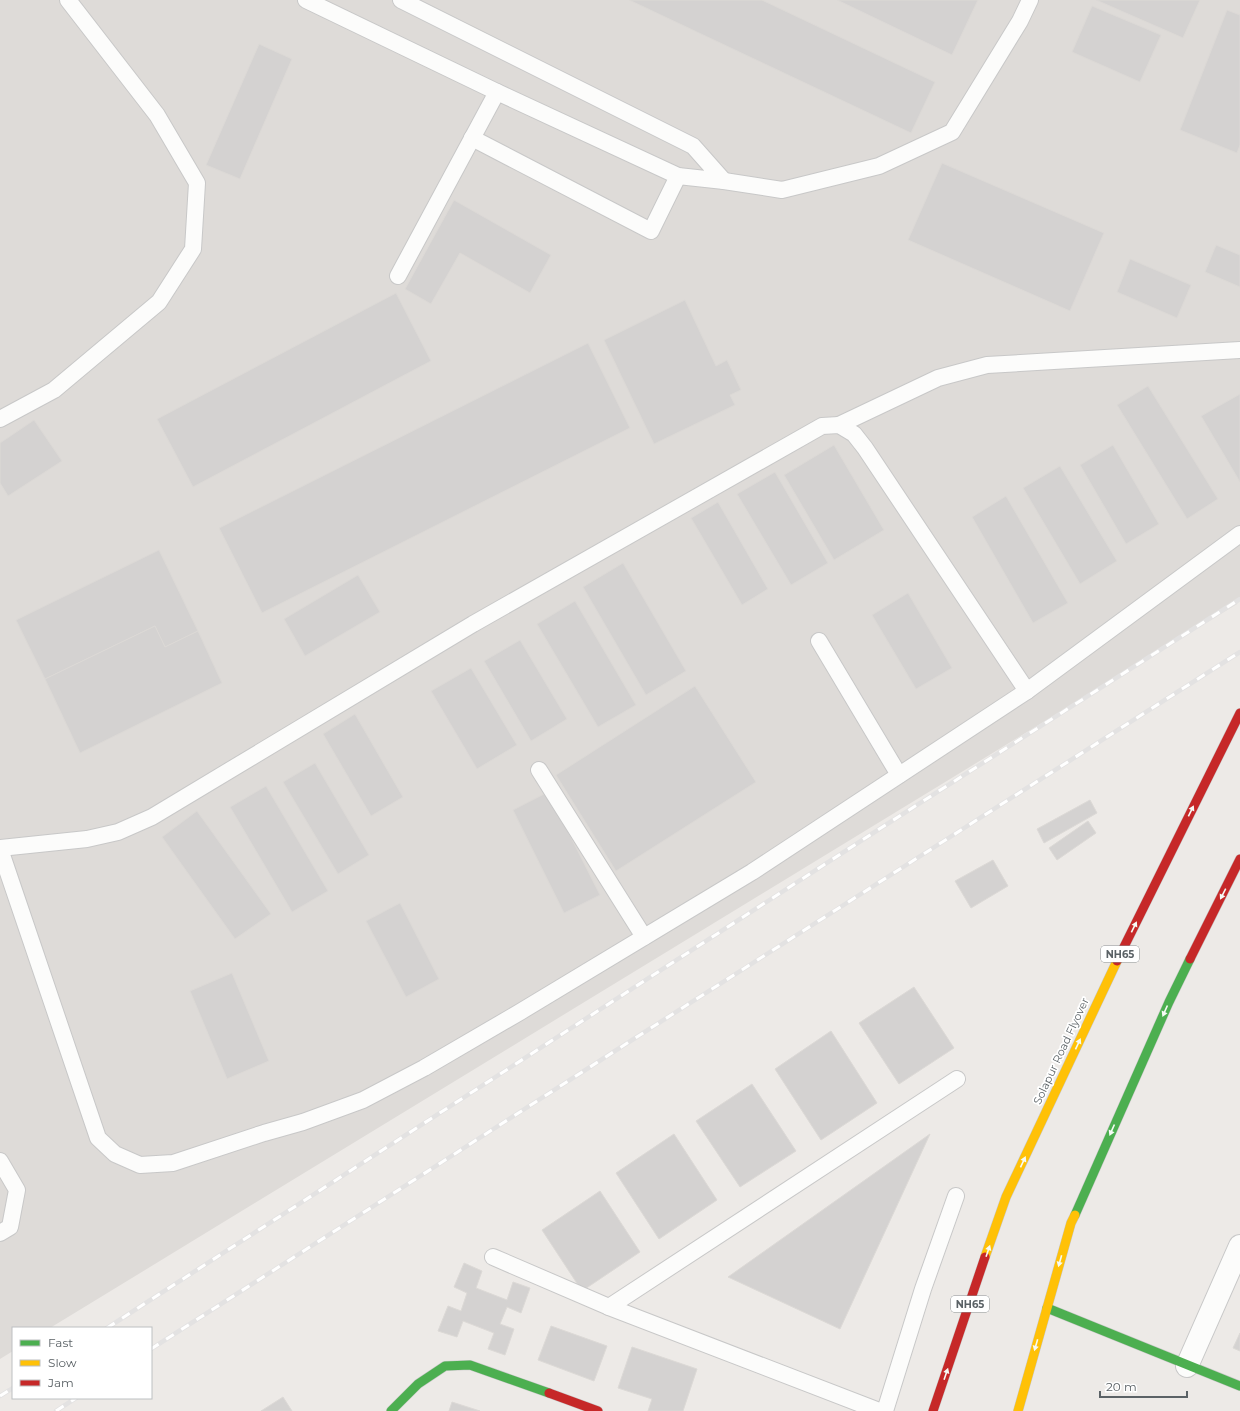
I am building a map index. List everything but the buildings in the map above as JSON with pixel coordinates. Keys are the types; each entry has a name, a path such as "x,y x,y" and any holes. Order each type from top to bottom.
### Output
{"main road":[{"name":"Solapur Road Flyover","path":"933,1411 1006,1197 1109,976 1240,713"},
{"path":"1018,1411 1071,1223 1169,1002 1240,859"},
{"path":"1047,1308 1187,1366 1240,1386"},
{"path":"391,1411 418,1384 444,1366 470,1365 598,1411"}],"street":[{"path":"1187,1366 1240,1246"}],"lane":[{"path":"0,419 54,390 159,302 192,249 197,183 157,114 68,0"},
{"path":"306,0 497,92 678,176 782,190 879,166 952,132 1020,21 1030,0"},
{"path":"401,0 692,146 724,181"},
{"path":"398,276 497,92"},
{"path":"472,138 651,231 678,176"},
{"path":"1240,350 987,365 938,378 839,425 822,426 480,620 152,818 118,832 87,839 0,848 98,1138 115,1154 140,1165 173,1163 264,1133 303,1122 363,1100 431,1064 752,872 1027,691 1240,534"},
{"path":"839,425 854,434 865,448 1027,691"},
{"path":"819,641 899,775"},
{"path":"539,770 644,937"},
{"path":"609,1307 957,1079"},
{"path":"0,1161 18,1190 10,1227 0,1233"},
{"path":"885,1411 923,1289 956,1196"},
{"path":"493,1257 609,1307 879,1411"}],"shaded area":[{"path":"0,0 1240,0 1240,599 1237,604 52,1327 12,1327 12,1352 0,1359"}],"railway":[{"path":"109,1327 884,826 1240,599"},
{"path":"152,1348 1240,652"},
{"path":"0,1396 12,1389"},
{"path":"56,1411 74,1399"}],"traffic: fast":[{"path":"1075,1215 1169,1002 1190,959"},
{"path":"1047,1308 1240,1386"},
{"path":"391,1411 418,1384 445,1366 470,1365 549,1393"}],"traffic: slow":[{"path":"985,1257 1006,1197 1117,961"},
{"path":"1018,1411 1071,1223 1075,1215"}],"traffic: jam":[{"path":"1117,961 1240,713"},
{"path":"1190,959 1240,859"},
{"path":"933,1411 985,1257"},
{"path":"549,1393 598,1411"}]}
